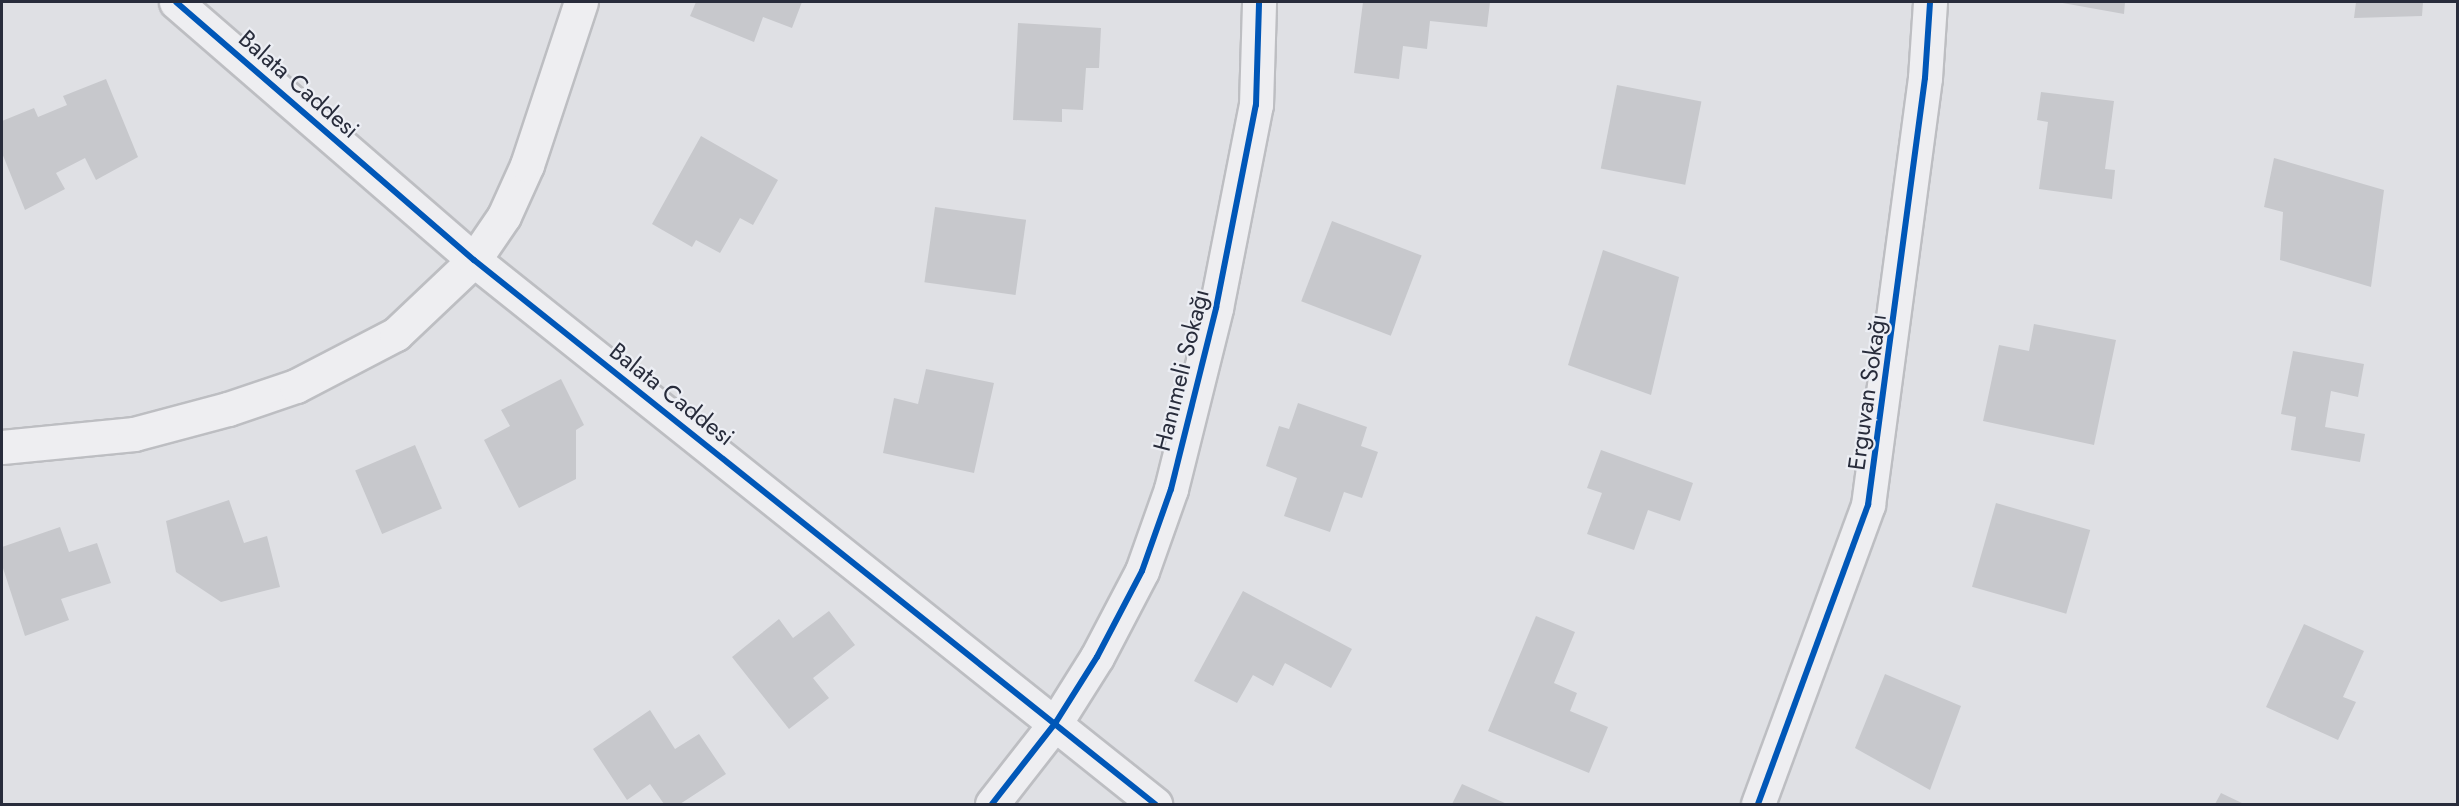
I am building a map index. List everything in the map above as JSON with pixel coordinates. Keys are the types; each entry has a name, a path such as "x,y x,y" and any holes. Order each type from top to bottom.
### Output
{"street":[{"name":"Balata Caddesi","path":"176,2 474,260 1056,722 1155,804"},
{"path":"2,447 134,434 296,386 396,334 474,260 504,216 527,165 581,2"},
{"name":"Hanımeli Sokağı","path":"992,804 1056,722 1142,571 1171,489 1216,308 1256,105 1259,2"},
{"name":"Erguvan Sokağı","path":"1758,804 1868,505 1925,78 1930,2"}],"building":[{"path":"696,2 802,2 792,28 763,17 754,42 690,16"},
{"path":"1363,2 1490,2 1487,27 1430,21 1427,49 1403,46 1399,79 1354,73"},
{"path":"2057,2 2125,2 2124,14"},
{"path":"2356,2 2423,2 2422,16 2354,18"},
{"path":"1018,23 1101,28 1099,68 1086,68 1083,110 1062,109 1062,122 1013,120"},
{"path":"106,79 138,157 96,180 85,158 56,173 65,189 25,210 2,153 2,121 34,108 38,117 67,105 63,96"},
{"path":"1617,85 1701,101 1685,185 1601,168"},
{"path":"2041,92 2114,101 2105,169 2115,170 2112,199 2039,189 2048,122 2037,120"},
{"path":"701,136 778,180 753,225 740,218 720,253 696,240 692,247 652,224"},
{"path":"2274,158 2384,190 2371,287 2280,260 2283,212 2264,207"},
{"path":"935,207 1026,220 1016,295 924,282"},
{"path":"1332,221 1422,255 1391,336 1301,301"},
{"path":"1603,250 1679,277 1651,395 1568,365"},
{"path":"2034,324 2116,340 2094,445 1983,421 1999,345 2029,351"},
{"path":"2293,351 2364,364 2358,397 2331,391 2325,427 2365,434 2360,462 2291,450 2296,417 2281,414"},
{"path":"926,369 994,383 974,473 883,453 894,398 918,404"},
{"path":"561,379 584,425 576,430 576,479 519,508 484,440 510,426 501,410"},
{"path":"1298,403 1367,427 1361,446 1378,452 1362,498 1344,492 1330,532 1284,516 1297,478 1266,466 1279,426 1289,429"},
{"path":"415,445 442,509 382,534 355,470"},
{"path":"1601,450 1693,483 1680,521 1648,510 1634,550 1587,534 1602,493 1587,488"},
{"path":"229,500 244,543 267,536 280,587 221,602 176,572 166,521"},
{"path":"1996,503 2090,530 2066,614 1972,587"},
{"path":"60,527 69,552 97,543 111,583 61,599 69,620 25,636 2,565 2,547"},
{"path":"1243,591 1352,649 1331,688 1285,663 1273,686 1253,675 1237,703 1194,681"},
{"path":"829,611 855,645 813,678 829,698 789,729 732,657 779,619 793,638"},
{"path":"1536,616 1575,632 1554,683 1577,693 1570,711 1608,727 1589,773 1488,731"},
{"path":"2304,624 2364,651 2343,697 2356,702 2338,740 2266,707"},
{"path":"1885,674 1961,706 1930,790 1855,748"},
{"path":"650,710 675,749 699,734 726,774 680,804 664,804 650,784 627,800 593,749"},
{"path":"1462,784 1507,804 1452,804"},
{"path":"2221,793 2244,804 2215,804"}],"cycle path":[{"path":"176,2 474,260 1155,804"},
{"path":"992,804 1056,722 1097,657 1142,571 1171,489 1216,308 1256,105 1259,2"},
{"path":"1758,804 1868,505 1925,78 1930,2"}]}
